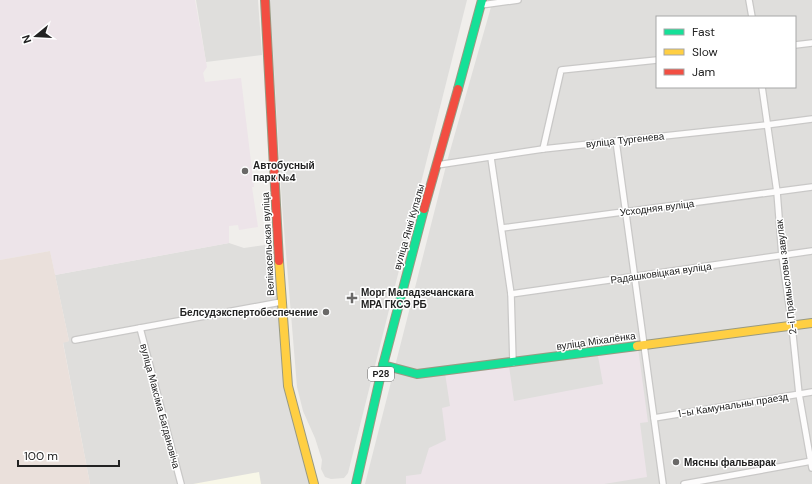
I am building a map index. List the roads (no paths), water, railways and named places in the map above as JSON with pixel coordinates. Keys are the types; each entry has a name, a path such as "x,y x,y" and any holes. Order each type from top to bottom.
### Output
{"street":[{"name":"Велікасельская вуліца","path":"264,0 281,302 288,386 314,484"},
{"path":"482,2 518,0"},
{"path":"750,0 752,16"},
{"name":"вуліца Янкі Купалы","path":"356,484 383,365 409,265 482,2"},
{"path":"796,45 812,43"},
{"path":"544,149 561,70 656,60"},
{"name":"2-і Прамысловы завулак","path":"762,88 766,125 777,192 782,256 792,326 799,394 812,468"},
{"name":"вуліца Тургенева","path":"438,165 544,149 766,125 812,118"},
{"path":"616,141 663,484"},
{"path":"491,158 511,294 513,363"},
{"name":"Усходняя вуліца","path":"502,228 812,187"},
{"name":"Радашковіцкая вуліца","path":"511,294 812,251"},
{"path":"75,340 281,302"},
{"name":"вуліца Міхалёнка","path":"383,365 417,374 513,363 812,323"},
{"name":"вуліца Максіма Багдановіча","path":"140,328 181,484"},
{"name":"1-ы Камунальны праезд","path":"654,418 812,392"},
{"path":"684,484 811,461"}],"place":[{"name":"Автобусный парк №4","path":"245,171"},
{"name":"Морг Маладзечанскага МРА ГКСЭ РБ","path":"352,298"},
{"name":"Белсудэкспертобеспечение","path":"326,312"},
{"name":"Мясны фальварак","path":"676,462"}]}
